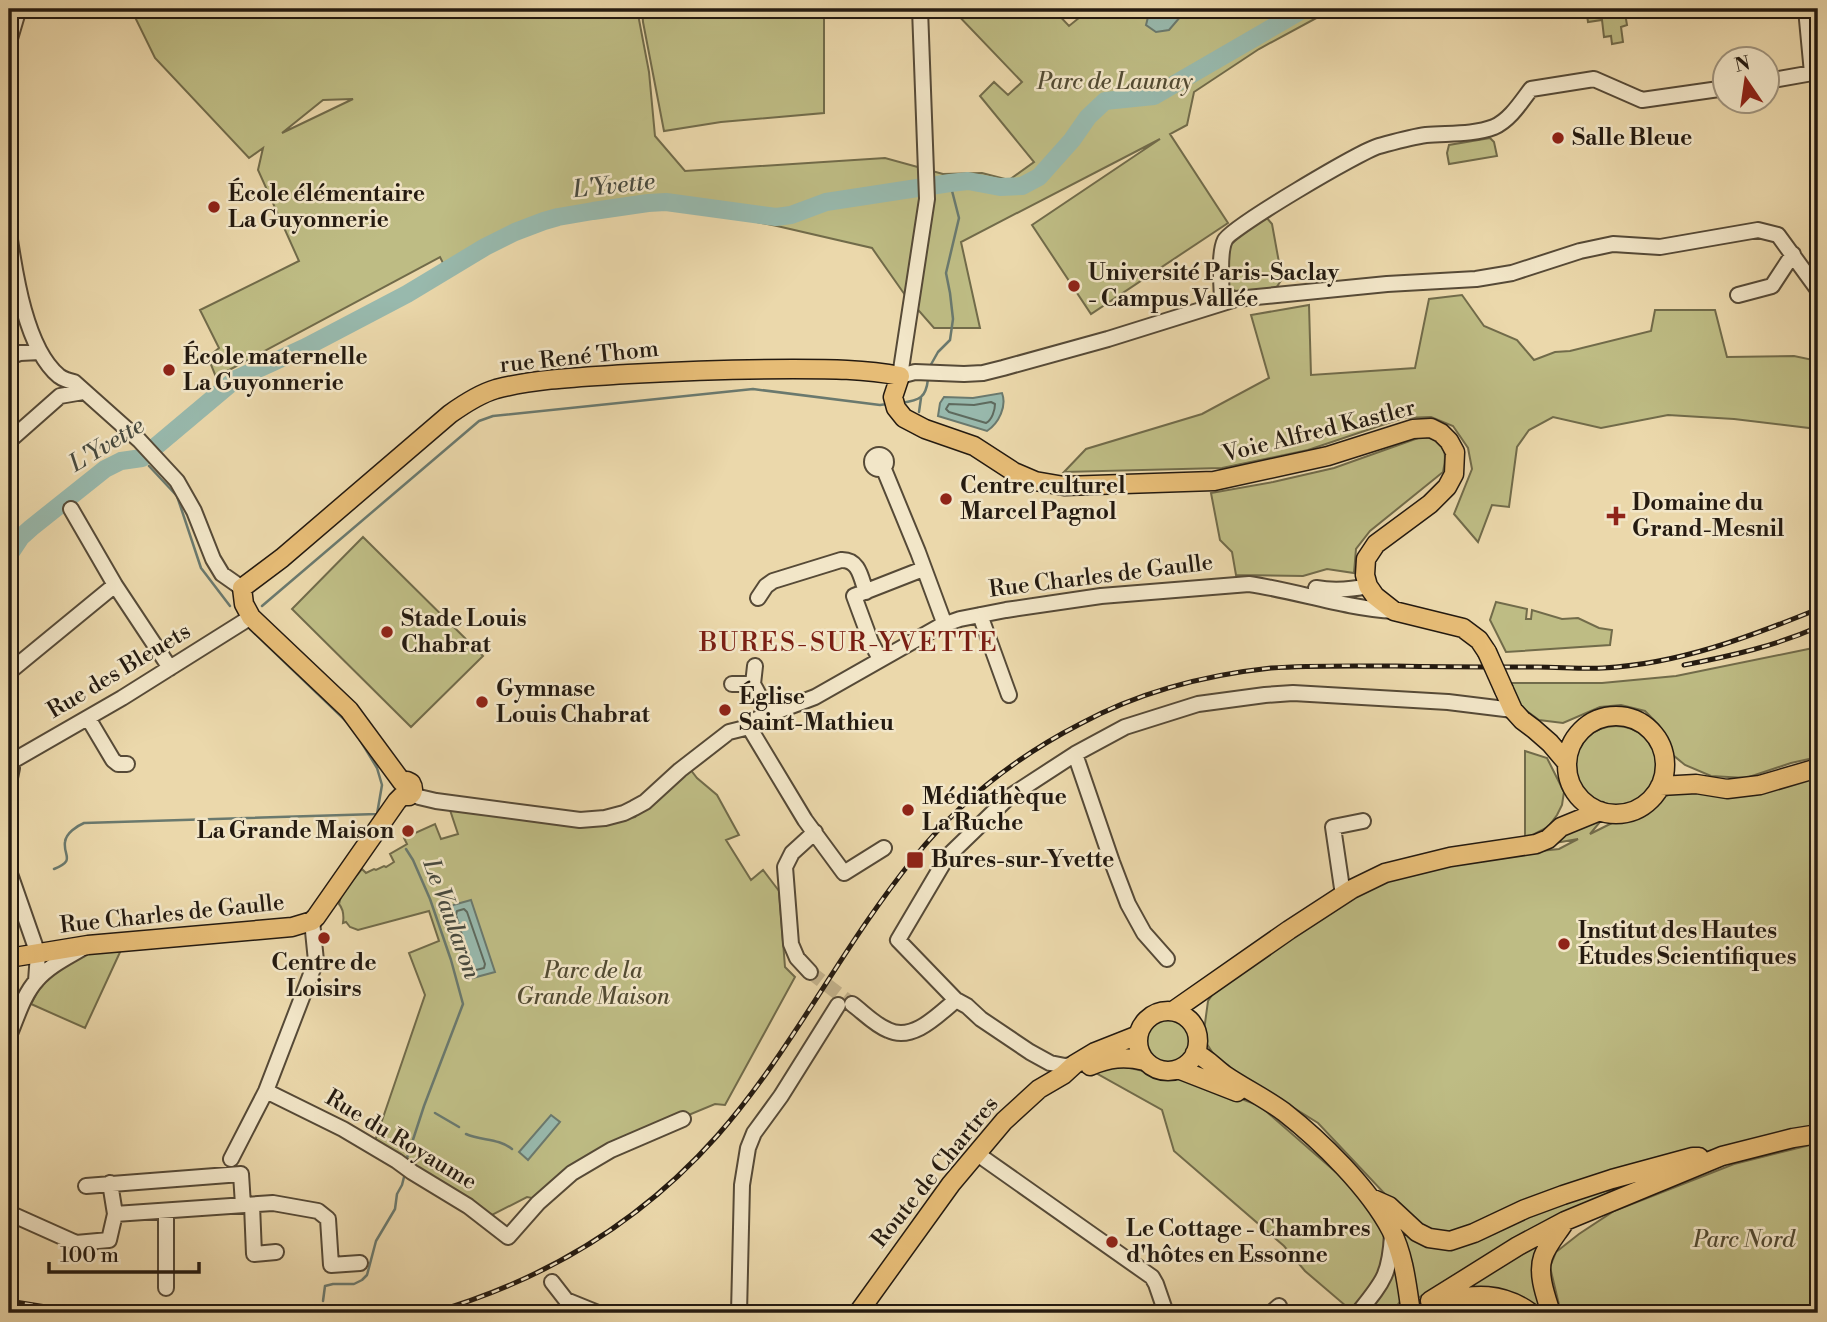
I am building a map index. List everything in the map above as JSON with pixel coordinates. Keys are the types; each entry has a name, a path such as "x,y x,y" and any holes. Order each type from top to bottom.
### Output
{"main road":[{"name":"rue René Thom","path":"242,588 340,510 450,414 476,397 496,389 538,381 699,370 824,369 900,376"},
{"name":"Voie Alfred Kastler","path":"900,376 894,403 904,418 925,429 974,446 1014,472 1035,481 1064,486 1215,481 1328,456 1413,429 1432,428 1449,441 1455,452 1454,474 1447,487 1430,503 1370,551 1365,566 1368,586"},
{"name":"Rue Charles de Gaulle","path":"1368,586 1375,596 1394,611 1463,628 1479,640 1513,710 1550,743 1567,763"},
{"path":"242,588 244,604 251,617 349,710 405,790"},
{"path":"1613,716 1626,717 1649,729 1662,750 1664,763 1664,775 1651,799 1639,808 1625,813 1610,813 1600,811 1581,799 1568,777 1567,763 1570,747 1579,733 1589,724 1613,716"},
{"path":"1534,729 1579,733"},
{"path":"1664,763 1696,784"},
{"path":"1660,786 1696,784 1727,789 1760,785 1818,768"},
{"name":"Rue Charles de Gaulle","path":"9,958 88,945 292,927 312,921 405,790"},
{"path":"1561,827 1574,790"},
{"path":"1172,1011 1343,895 1385,873 1451,857 1536,844 1548,839 1561,827 1600,811"},
{"path":"1194,1026 1206,987"},
{"path":"1172,1011 1185,1016 1194,1026 1198,1040 1195,1054 1185,1066 1178,1069 1163,1071 1153,1068 1138,1049 1141,1026 1154,1014 1172,1011"},
{"name":"Route de Chartres","path":"858,1313 947,1190 976,1153 1018,1108 1039,1089 1095,1052 1138,1035"},
{"path":"1195,1054 1203,1056 1226,1076 1284,1112 1338,1162 1371,1198 1392,1232 1405,1274 1411,1313"},
{"name":"Route de Chartres","path":"1063,1073 1083,1069 1110,1058 1127,1057 1145,1061"},
{"path":"1178,1069 1238,1092 1258,1095"},
{"path":"1430,1301 1518,1246 1565,1221 1722,1156 1818,1134"},
{"path":"1371,1198 1389,1206 1417,1232 1429,1238 1450,1241 1525,1209 1612,1179 1693,1157 1722,1156"},
{"path":"1551,1313 1541,1261 1565,1221"},
{"path":"1430,1301 1475,1295 1490,1296 1520,1306 1531,1313"}],"street":[{"path":"9,42 17,9"},
{"path":"1782,78 1815,72 1807,9"},
{"path":"920,11 927,199 900,376 915,372 983,373 1015,366 1236,299 1387,284 1476,279 1512,274 1580,251 1613,244 1660,247 1758,230 1778,235 1818,290"},
{"path":"1222,303 1222,256 1224,240 1230,233 1371,149 1424,135 1453,135 1495,126 1506,119 1531,89 1542,87 1594,79 1642,100 1712,90"},
{"path":"9,233 29,328 40,352 61,378 74,383 139,440 177,481 185,492 222,574 242,588"},
{"path":"1738,295 1772,286 1793,254"},
{"path":"9,357 40,352"},
{"path":"60,396 61,378"},
{"path":"9,441 60,396 83,392"},
{"path":"883,467 915,544 942,626"},
{"path":"71,509 115,585 170,668"},
{"path":"405,790 428,800 580,820 624,813 645,802 725,734 749,727 757,719 815,697 880,660 871,642 860,594 858,568 849,559 773,581 758,598"},
{"path":"860,594 923,569"},
{"name":"Rue Charles de Gaulle","path":"880,660 942,626 979,615 1101,596 1249,584 1368,609 1394,611"},
{"path":"9,672 115,585"},
{"name":"Rue Charles de Gaulle","path":"1269,587 1298,586 1331,591 1368,586"},
{"path":"979,615 1009,695"},
{"name":"Rue des Bleuets","path":"9,762 88,718 251,617"},
{"path":"755,666 753,684 766,708 774,713"},
{"path":"732,684 753,684"},
{"path":"1063,1073 956,1000 898,940 947,857 1009,797 1075,754 1125,727 1198,704 1293,693 1448,702 1513,710"},
{"path":"88,718 113,760 118,764 127,764"},
{"path":"749,727 805,820 844,873 884,848"},
{"path":"1075,754 1128,904 1144,933 1167,959"},
{"path":"9,762 12,768 9,783"},
{"path":"1343,895 1333,827 1363,821"},
{"path":"810,972 797,958 792,944 785,867 792,853 815,832"},
{"path":"9,871 38,954 36,981"},
{"path":"231,1159 266,1091 316,961 312,921"},
{"path":"9,1036 23,1002 36,981 88,945"},
{"path":"38,954 46,960 49,970"},
{"path":"739,1313 742,1185 748,1148 754,1133 845,1004 887,1030 901,1033 921,1027 956,1000"},
{"path":"1030,1052 1058,1065 1063,1073"},
{"name":"Rue du Royaume","path":"266,1091 343,1129 397,1161 468,1206 508,1237 538,1203 572,1173 611,1150 683,1119"},
{"path":"976,1153 1152,1278 1166,1313"},
{"path":"86,1186 241,1174 254,1254 275,1252"},
{"path":"9,1213 76,1243 109,1240 115,1214 110,1184"},
{"path":"115,1214 272,1203 318,1211 328,1219 331,1265 359,1263"},
{"path":"166,1211 166,1288"},
{"path":"9,1223 51,1243"},
{"path":"1358,1313 1385,1276 1391,1259 1392,1232"},
{"path":"552,1282 566,1300 598,1313"},
{"path":"1411,1313 1430,1301"},
{"path":"565,1313 581,1307"}],"green space":[{"name":"Parc de Launay","path":"131,9 637,9 649,72 655,136 685,171 885,158 943,174 982,173 1009,180 1034,162 980,96 994,82 1008,95 1022,82 952,9 1053,9 1069,26 1090,9 1333,9 1259,49 1194,92 1187,125 1170,134 1228,223 1091,314 1032,225 1160,139 961,242 980,328 934,328 905,295 872,248 643,199 562,211 500,235 444,265 440,257 216,377 208,357 219,348 200,310 299,261 258,170 263,148 249,158 155,58","holes":["353,99 282,133 323,100"]},
{"path":"642,9 824,9 824,113 721,122 664,131"},
{"path":"1586,9 1651,9 1625,13 1627,25 1621,27 1623,42 1612,44 1611,36 1604,37 1602,20 1588,22"},
{"path":"1490,138 1494,142 1497,156 1449,164 1449,145"},
{"path":"1263,218 1267,218 1272,224 1282,279 1276,288 1241,293 1227,284 1227,252 1237,237"},
{"path":"1462,295 1484,326 1517,340 1534,360 1555,352 1570,351 1651,331 1655,310 1715,310 1727,357 1794,356 1818,361 1818,433 1817,429 1734,419 1668,415 1601,428 1553,417 1529,430 1517,447 1509,507 1492,505 1478,542 1454,514 1472,469 1468,448 1453,426 1431,417 1403,418 1308,450 1222,468 1064,472 1086,449 1202,414 1269,378 1251,315 1309,305 1311,375 1415,368 1429,299"},
{"path":"1421,437 1439,439 1445,455 1443,472 1370,531 1356,549 1354,573 1327,569 1303,576 1236,575 1232,552 1220,540 1211,493 1334,468"},
{"name":"Stade Louis Chabrat","path":"363,537 483,656 411,727 292,609"},
{"path":"1496,602 1527,609 1526,619 1531,619 1532,610 1562,619 1578,618 1599,628 1612,630 1610,645 1506,652 1490,620"},
{"path":"1818,647 1818,703 1813,707 1818,715 1818,757 1746,778 1711,776 1685,765 1673,755 1659,725 1645,711 1621,705 1600,707 1563,723 1539,720 1520,706 1509,683 1602,683 1676,676"},
{"path":"1616,726 1632,729 1645,738 1654,751 1657,767 1654,783 1645,796 1632,805 1616,808 1600,805 1587,796 1578,783 1575,767 1578,751 1587,738 1600,729"},
{"path":"1525,751 1547,758 1564,792 1562,805 1548,827 1525,839"},
{"name":"Parc de la Grande Maison","path":"690,769 717,795 739,835 726,840 751,880 763,870 779,891 785,967 795,977 725,1105 715,1104 662,1126 537,1199 527,1197 492,1215 479,1210 375,1141 425,995 409,953 439,941 429,911 358,930 346,922 343,923 339,904 341,896 362,869 366,873 394,862 390,854 407,844 404,838 435,824 441,839 458,834 450,810 585,827 635,817"},
{"name":"Institut des Hautes Études Scientifiques","path":"1818,776 1818,1131 1627,1167 1606,1195 1523,1237 1416,1299 1385,1194 1318,1123 1218,1061 1203,1038 1208,1001 1221,982 1342,901 1389,877 1454,860 1559,849 1578,839 1555,843 1569,828 1595,820 1600,822 1590,834 1672,793"},
{"path":"121,950 85,1028 31,1004 39,989 53,973 84,955"},
{"path":"1168,1020 1183,1027 1190,1042 1183,1057 1168,1064 1153,1057 1146,1042 1153,1027"},
{"path":"1108,1063 1205,1085 1260,1106 1338,1174 1387,1224 1401,1300 1392,1313 1340,1313 1346,1306 1305,1271 1284,1246 1174,1151 1162,1110 1096,1073"},
{"name":"Parc Nord","path":"1818,1143 1818,1313 1561,1313 1550,1267 1556,1252 1579,1234 1614,1211 1734,1164"},
{"path":"1535,1247 1538,1252 1544,1313 1473,1290 1472,1282"},
{"path":"1486,1303 1516,1313 1434,1313 1444,1306"}],"water":[{"path":"1150,9 1187,9 1169,30 1156,32 1146,25"},
{"path":"1002,393 1001,414 987,431 938,416 944,397 973,398"},
{"path":"471,900 495,972 469,979 446,907"},
{"path":"551,1115 560,1122 528,1160 519,1152"}],"waterway":[{"name":"L'Yvette","path":"9,555 31,528 105,469 121,461 142,458 236,379 306,347 407,294 515,232 558,217 648,203 666,202 776,217 791,215 826,202 950,183 968,181 1000,187 1022,186 1039,177 1072,140 1088,117 1105,101 1154,96 1304,9"},
{"path":"929,368 938,352 950,340 953,319 946,273 959,218 950,183"},
{"path":"901,403 921,397 926,390 928,379"},
{"path":"262,606 479,421 493,416 753,389 887,404"},
{"path":"919,412 921,398"},
{"name":"Le Vaularon","path":"149,466 177,496 201,568 230,606"},
{"name":"Le Vaularon","path":"250,629 346,721"},
{"name":"L'Yvette","path":"54,869 67,860 67,836 84,823 377,814 382,785 377,768 360,740"},
{"name":"Le Vaularon","path":"406,849 430,899 463,1004 406,1161"},
{"path":"435,1113 459,1127"},
{"path":"466,1134 501,1143 512,1149"},
{"name":"Le Vaularon","path":"323,1301 325,1286 354,1284 367,1275 376,1241 395,1209 405,1173"}],"tunnel":[{"path":"810,972 852,1004"}],"railway":[{"path":"431,1313 512,1284 587,1246 622,1222 687,1168 744,1103 863,927 931,838 990,782 1033,751 1080,724 1149,694 1197,680 1271,668 1595,668 1659,661 1713,648 1818,609"},
{"path":"1684,665 1753,650 1818,627"},
{"path":"9,1301 83,1313"}],"place":[{"name":"Salle Bleue","path":"1558,138"},
{"name":"École élémentaire La Guyonnerie","path":"214,207"},
{"name":"Université Paris-Saclay - Campus Vallée","path":"1074,286"},
{"name":"École maternelle La Guyonnerie","path":"169,370"},
{"name":"Centre culturel Marcel Pagnol","path":"946,499"},
{"name":"Domaine du Grand-Mesnil","path":"1616,516"},
{"name":"Stade Louis Chabrat","path":"387,632"},
{"name":"Gymnase Louis Chabrat","path":"482,702"},
{"name":"Église Saint-Mathieu","path":"725,710"},
{"name":"Médiathèque La Ruche","path":"908,810"},
{"name":"La Grande Maison","path":"408,831"},
{"name":"Bures-sur-Yvette","path":"915,860"},
{"name":"Centre de Loisirs","path":"324,938"},
{"name":"Institut des Hautes Études Scientifiques","path":"1564,944"},
{"name":"Le Cottage - Chambres d'hôtes en Essonne","path":"1112,1242"}],"district":[{"name":"BURES-SUR-YVETTE","path":"849,643"}]}
